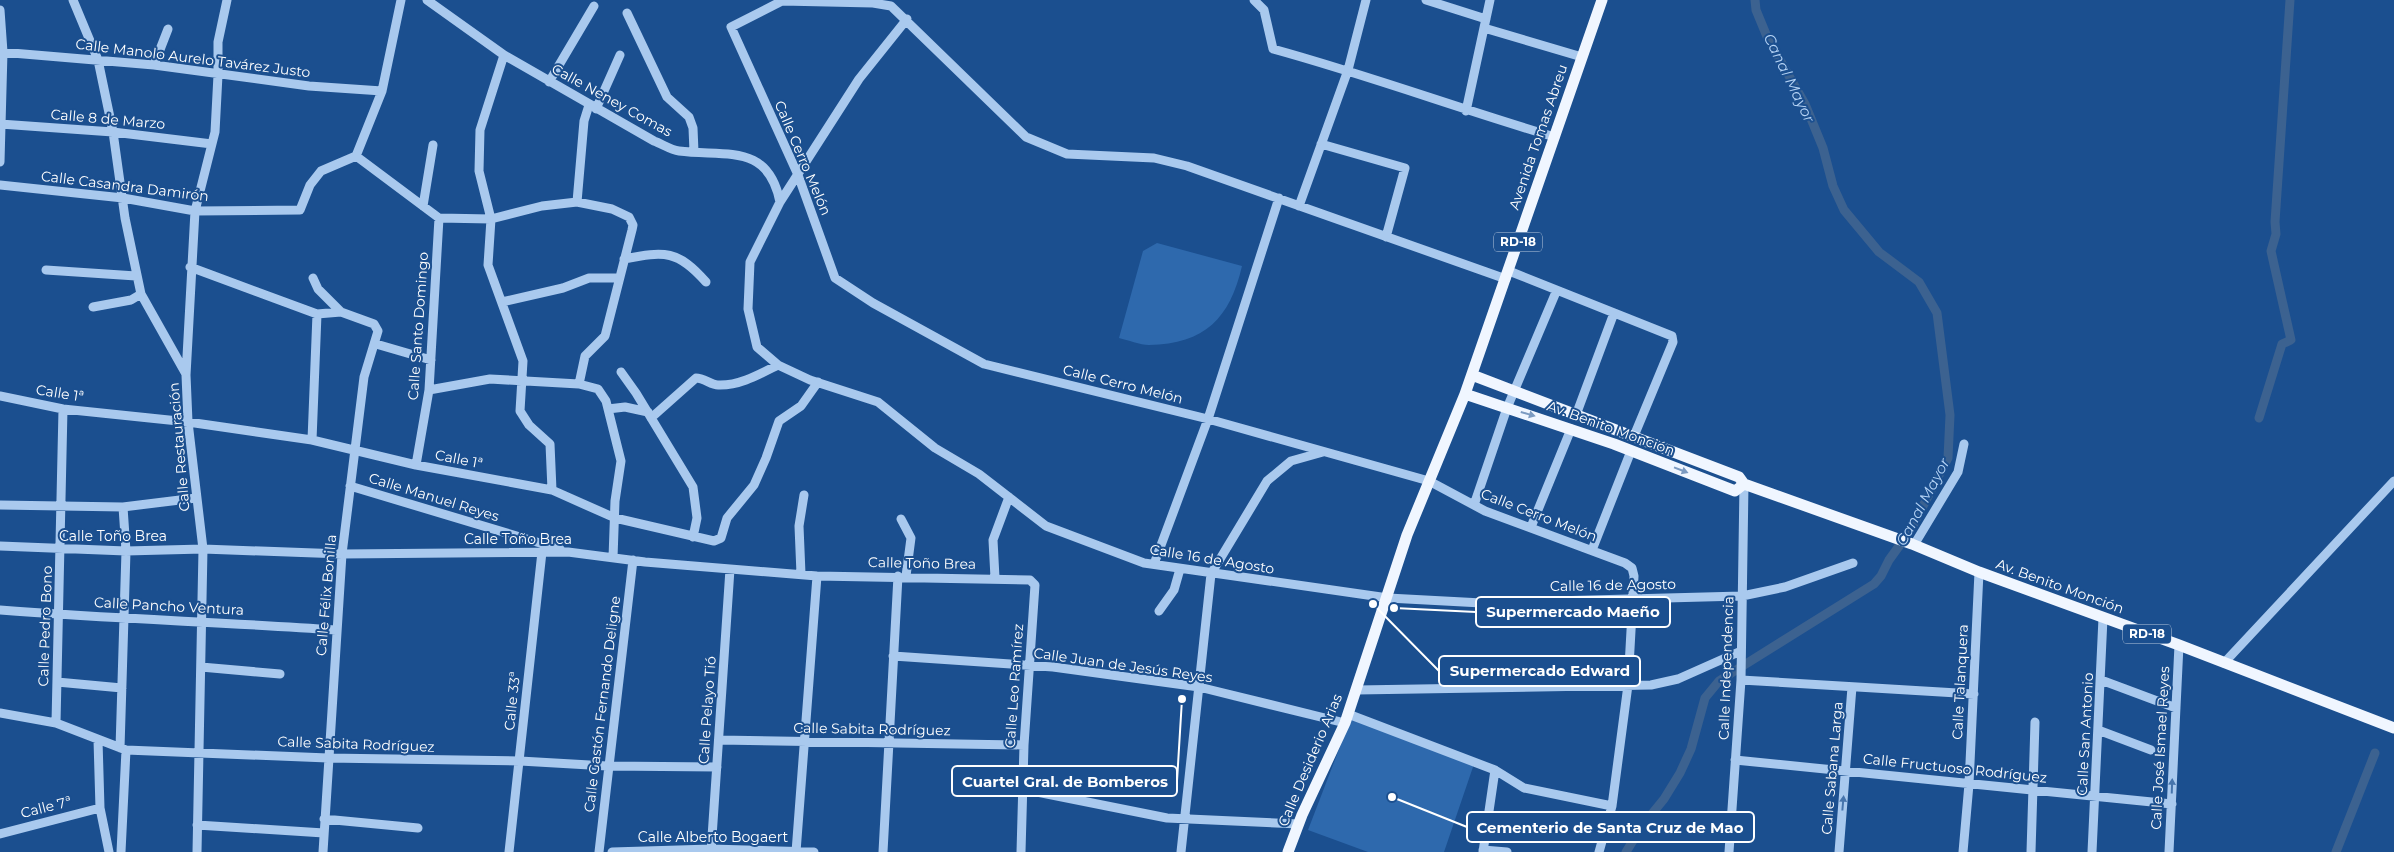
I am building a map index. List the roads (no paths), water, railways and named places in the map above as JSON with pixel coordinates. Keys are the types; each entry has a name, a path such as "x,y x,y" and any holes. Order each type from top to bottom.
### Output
{"main road":[{"name":"Avenida Tomas Abreu","path":"1429,481 1472,375 1602,0"},
{"name":"Av. Benito Monción","path":"1472,375 1513,393 1634,436 1740,477 1744,484 1913,544 1979,572 2179,645 2394,728"},
{"name":"Av. Benito Monción","path":"1465,394 1571,429 1735,491 1744,484"},
{"name":"Calle Desiderio Arias","path":"1288,852 1298,824 1347,719 1407,535 1429,481"}],"street":[{"name":"Calle Restauración","path":"72,0 98,60 113,132 125,218 141,294 186,375 188,422 203,549 197,852"},
{"path":"186,375 190,267 195,211 212,144 218,75 218,42 227,0"},
{"path":"401,0 382,91 356,156 439,218 491,219 542,206 577,202 612,209 629,216 633,225 605,336 584,356 579,384"},
{"name":"Calle Neney Comas","path":"426,0 504,55 593,107 662,144 677,151 745,156 758,162 768,171 776,184 780,202"},
{"path":"1254,0 1264,10 1273,49 1348,70 1466,111 1555,137"},
{"path":"1299,206 1348,70 1366,0"},
{"path":"1426,0 1485,24 1582,57"},
{"path":"1466,111 1490,0"},
{"name":"Calle Cerro Melón","path":"1634,436 1673,342 1672,336 1556,292 1386,237 1187,166 1154,158 1066,154 1026,137 892,6 873,3 782,1 733,25 732,31 798,175 835,278 873,303 984,364 1208,419 1429,481 1474,505 1625,563 1632,568 1634,598"},
{"path":"549,82 594,6"},
{"path":"0,10 2,52 0,162"},
{"path":"627,13 667,97 689,117 693,128 694,152"},
{"name":"Calle 16 de Agosto","path":"907,19 859,79 780,202 750,262 748,309 757,346 778,366 818,382 878,402 935,448 979,474 1046,526 1144,563 1388,598 1482,603 1742,596 1778,589 1853,563"},
{"path":"154,65 168,29"},
{"name":"Calle Manolo Aurelo Tavárez Justo","path":"2,52 154,65 309,86 382,91"},
{"path":"504,55 480,130 479,171 491,219 488,265 523,362 520,410 529,425 550,444 552,490"},
{"path":"577,202 584,121 620,55"},
{"name":"Calle 8 de Marzo","path":"1,124 113,132 212,144"},
{"path":"1321,144 1405,168 1386,237"},
{"path":"423,206 433,145"},
{"name":"Calle Casandra Damirón","path":"0,185 123,198 195,211 296,212 302,207 310,185 321,171 356,156"},
{"path":"1154,564 1208,419 1279,198"},
{"name":"Calle Santo Domingo","path":"416,465 429,390 439,218"},
{"path":"624,259 661,254 678,257 691,265 706,282"},
{"path":"190,267 317,314 341,312"},
{"path":"46,270 136,276"},
{"path":"313,278 318,289 341,312 376,326 378,332 376,344 431,360"},
{"path":"502,302 563,288 589,278 619,278"},
{"path":"1474,505 1507,408 1556,292"},
{"path":"92,307 131,300 141,294"},
{"path":"1576,415 1614,313"},
{"path":"312,440 317,314"},
{"name":"Calle Félix Bonilla","path":"323,852 342,554 364,377 376,344"},
{"path":"650,416 696,378 716,386 725,385 752,378 778,366"},
{"path":"621,372 693,487 697,518 693,537"},
{"path":"429,390 475,381 522,380 579,384 598,389 608,409 621,461 615,501 613,558"},
{"name":"Calle 1ª","path":"0,396 63,409 188,422 312,440 416,465 552,490 615,518 693,537 714,540 719,539 727,518 754,485 779,421 801,406 818,382"},
{"path":"608,409 625,407 650,416"},
{"name":"Calle Pedro Bono","path":"56,723 63,409"},
{"path":"1530,527 1571,429"},
{"path":"1913,544 1958,472 1964,444"},
{"path":"1592,550 1631,451"},
{"path":"1181,852 1211,574 1266,481 1292,461 1324,452"},
{"path":"2224,662 2394,481"},
{"name":"Calle Independencia","path":"1729,852 1741,678 1744,484"},
{"name":"Calle Manuel Reyes","path":"350,486 568,552"},
{"path":"801,574 799,526 804,495"},
{"path":"995,578 993,540 1008,497"},
{"path":"0,505 123,507 196,498"},
{"path":"120,852 126,551 123,507"},
{"path":"883,852 893,656 902,576 911,538 901,519"},
{"name":"Calle Toño Brea","path":"0,546 61,550 203,549 342,554 568,552 633,560 817,576 995,578 1030,580 1033,582"},
{"name":"Calle 33ª","path":"509,852 542,552"},
{"name":"Calle Gastón Fernando Deligne","path":"599,852 633,560"},
{"path":"1159,611 1174,590 1180,568"},
{"name":"Calle Pelayo Tió","path":"711,851 730,569"},
{"name":"Calle Talanquera","path":"1963,852 1969,784 1979,572"},
{"path":"796,852 817,576"},
{"name":"Calle Leo Ramírez","path":"1021,852 1024,745 1033,582"},
{"path":"1599,852 1612,806 1628,685 1634,598"},
{"name":"Calle Pancho Ventura","path":"0,610 124,619 202,621 336,630"},
{"name":"Calle San Antonio","path":"2092,852 2103,618"},
{"name":"Calle José Ismael Reyes","path":"2169,852 2179,645"},
{"path":"1357,690 1651,685 1678,679 1741,654"},
{"name":"Calle Juan de Jesús Reyes","path":"893,656 1029,666 1199,687 1347,719 1495,770 1524,788 1612,806"},
{"path":"201,667 280,674"},
{"path":"1741,678 1974,694"},
{"path":"2101,680 2176,708"},
{"path":"57,682 122,688"},
{"name":"Calle Sabana Larga","path":"1839,852 1852,686"},
{"name":"Calle Sabita Rodríguez","path":"0,713 56,723 123,749 328,758 520,761 608,766 717,767"},
{"path":"2032,852 2035,722"},
{"path":"2098,730 2151,750"},
{"path":"98,740 100,808 109,852"},
{"name":"Calle Sabita Rodríguez","path":"719,740 1024,745"},
{"name":"Calle Fructuoso Rodríguez","path":"1735,760 2172,804"},
{"path":"1495,770 1483,851 1507,852"},
{"path":"1022,790 1167,818 1298,824"},
{"name":"Calle 7ª","path":"0,834 100,808"},
{"path":"324,819 418,828"},
{"path":"197,826 324,833"},
{"name":"Calle Alberto Bogaert","path":"612,852 814,852"}],"waterway":[{"name":"Canal Mayor","path":"1626,852 1680,773 1691,749 1705,698 1719,681 1874,584 1910,531 1948,458 1950,415 1937,313 1919,282 1879,252 1844,210 1833,186 1823,148 1805,104 1768,39 1756,10 1755,0"},
{"path":"2259,418 2282,344 2291,340 2271,251 2276,234 2275,222 2290,0"},
{"path":"2336,852 2375,753"}],"place":[{"name":"Supermercado Edward","path":"1373,604"},
{"name":"Supermercado Maeño","path":"1394,608"},
{"name":"Cuartel Gral. de Bomberos","path":"1182,699"},
{"name":"Cementerio de Santa Cruz de Mao","path":"1392,797"}]}
